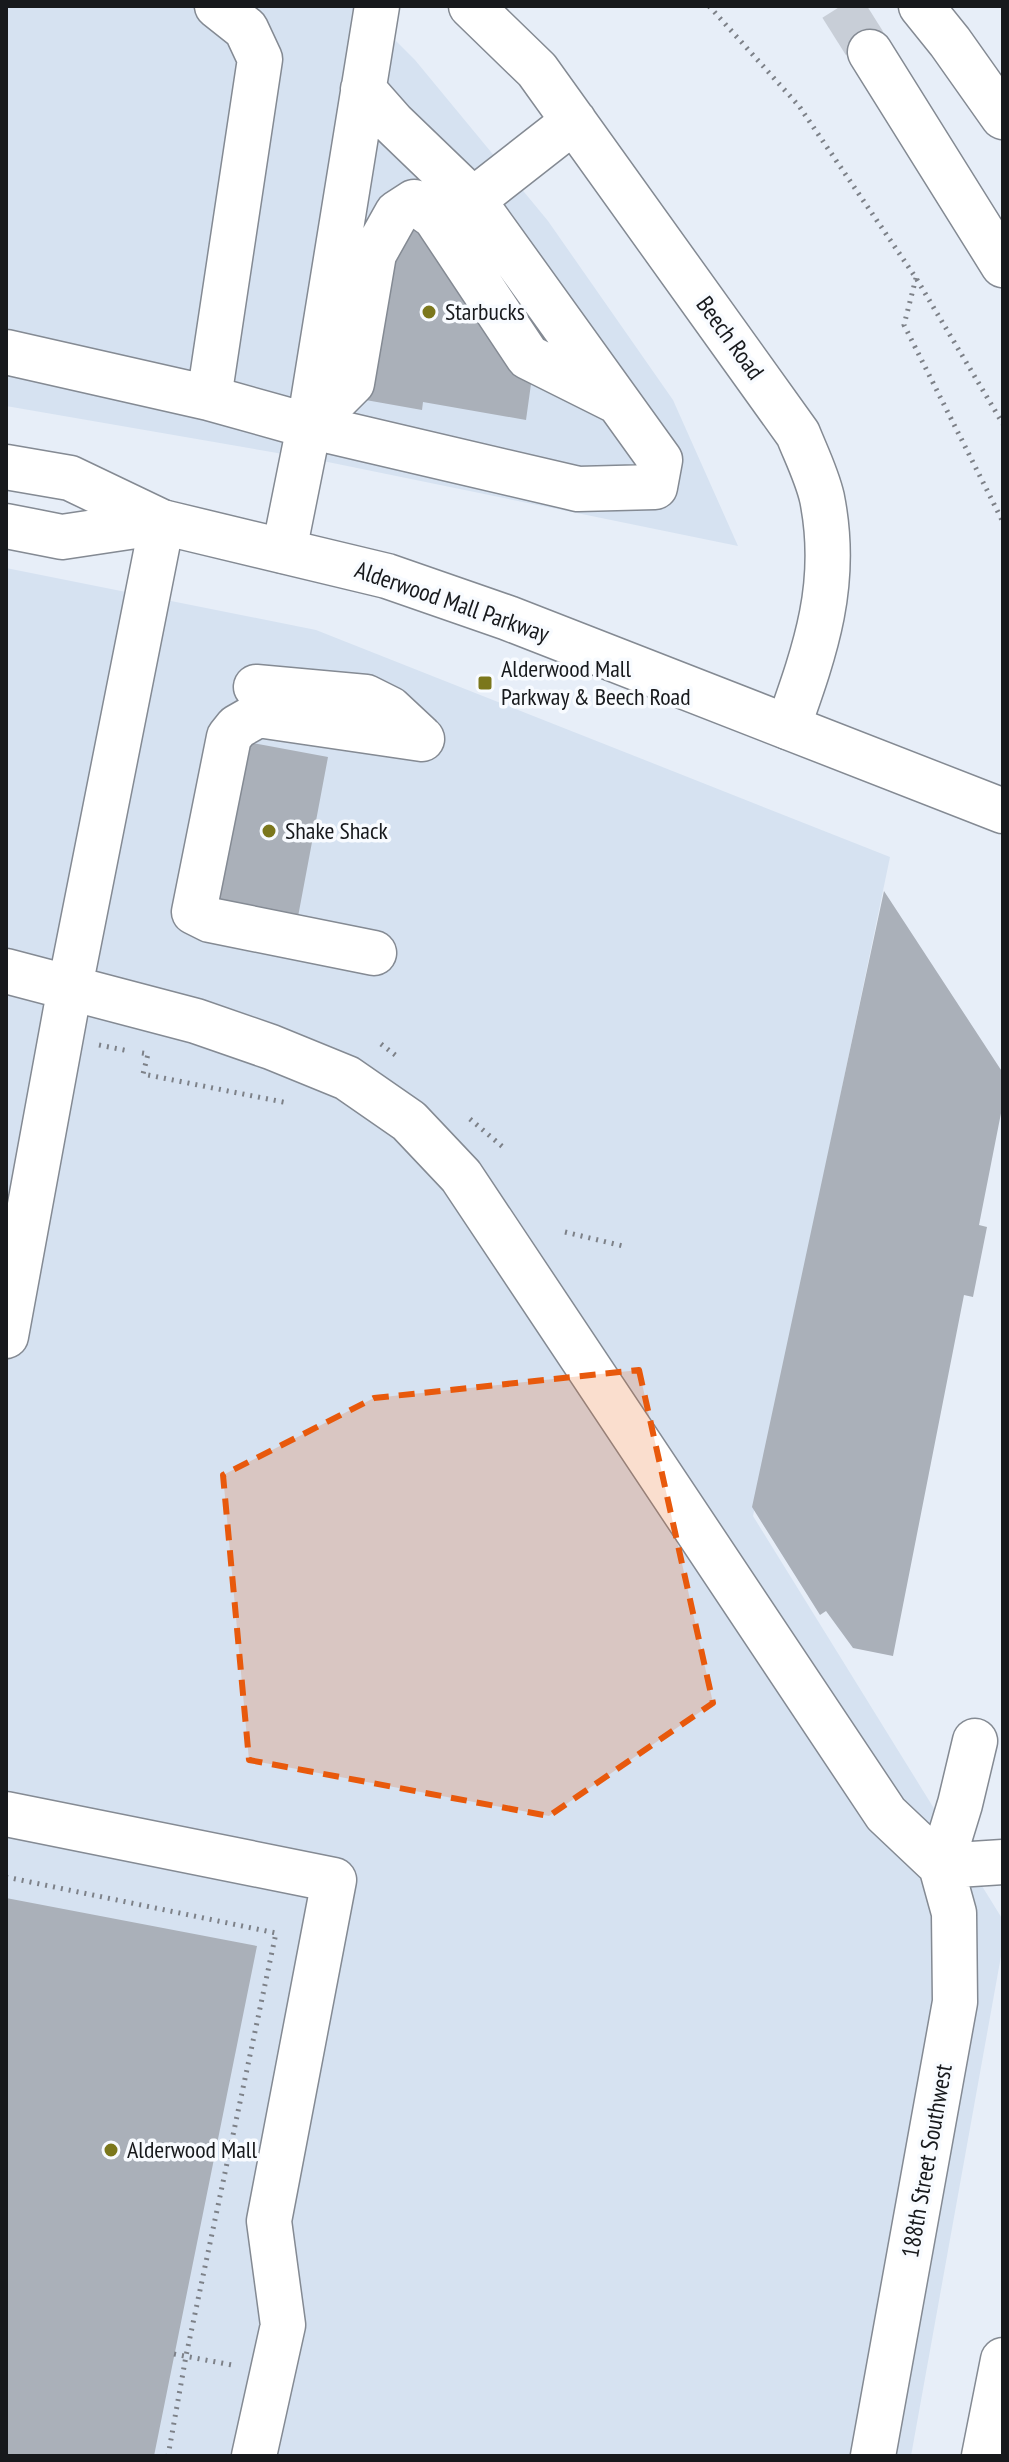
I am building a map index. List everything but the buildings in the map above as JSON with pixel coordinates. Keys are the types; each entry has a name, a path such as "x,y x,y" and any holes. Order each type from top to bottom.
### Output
{"main road":[{"path":"209,398 260,59 246,29 217,6"},
{"path":"284,551 309,426 377,6"},
{"name":"Beech Road","path":"471,6 537,70 798,434 821,495 829,550 825,608 810,665 788,727"},
{"path":"921,6 1003,117"},
{"path":"870,52 1003,265"},
{"path":"6,352 209,398 309,426 578,489 655,487 660,460 473,200 393,123 363,89"},
{"path":"473,200 574,121"},
{"path":"309,426 352,383 374,254 397,213 414,202 435,217 528,357 619,403"},
{"name":"Alderwood Mall Parkway","path":"6,467 70,478 162,522 387,576 508,618 1003,811"},
{"path":"6,1336 70,987 162,522"},
{"name":"Alderwood Mall Parkway","path":"6,526 62,537 162,522"},
{"path":"374,953 210,920 194,912 229,737 237,727 258,715 422,739"},
{"path":"6,971 166,1012 271,1047 347,1078 409,1121 461,1176 886,1814 941,1866 1003,1862"},
{"path":"941,1866 975,1741"},
{"path":"6,1814 334,1880 269,2221 283,2325 254,2456"},
{"name":"188th Street Southwest","path":"873,2456 955,2002 954,1913 941,1866"},
{"path":"984,2456 1003,2360"}],"path":[{"path":"709,6 799,106 916,278 1003,424"},
{"path":"916,278 904,325 1003,522"},
{"path":"98,1045 148,1054 143,1074 296,1105"},
{"path":"565,1232 623,1246"},
{"path":"6,1877 276,1933 168,2456"}],"highlighted area":[{"path":"639,1370 713,1703 549,1816 249,1760 223,1475 374,1398"}],"shaded area":[{"path":"6,6 361,6 415,60 548,221 673,400 738,546 318,460 6,406"},
{"name":"Alderwood Mall","path":"6,568 316,630 890,857 753,1516 1003,1920 1003,1945 911,2456 6,2456"}],"tunnel":[{"path":"841,6 870,52"}],"place":[{"name":"Starbucks","path":"429,312"},
{"name":"Alderwood Mall Parkway & Beech Road","path":"485,683"},
{"name":"Shake Shack","path":"269,831"},
{"name":"Alderwood Mall","path":"111,2150"}]}
